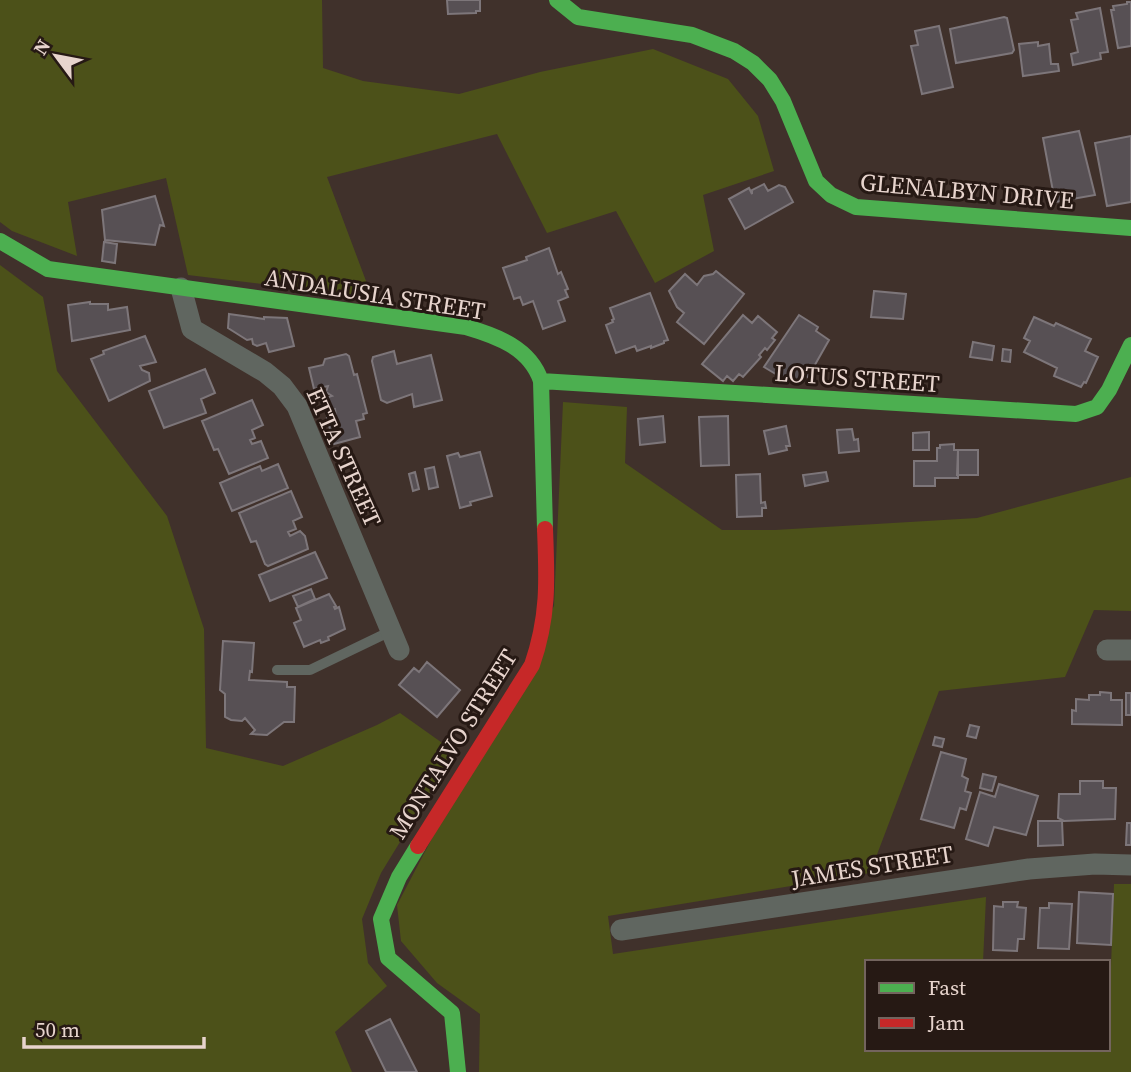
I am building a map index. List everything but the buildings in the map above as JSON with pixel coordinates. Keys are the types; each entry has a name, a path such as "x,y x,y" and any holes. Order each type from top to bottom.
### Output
{"street":[{"name":"GLENALBYN DRIVE","path":"557,0 578,17 690,34 731,49 754,64 771,82 785,103 808,165 819,185 836,199 856,207 1131,228"},
{"name":"ANDALUSIA STREET","path":"0,241 48,269 466,327 485,332 519,351 534,363 541,381"},
{"name":"ETTA STREET","path":"181,288 192,330 265,372 282,386 297,406 395,640"},
{"name":"LOTUS STREET","path":"541,381 1076,414 1097,407 1110,390 1131,345"},
{"name":"MONTALVO STREET","path":"458,1072 452,1013 388,958 381,919 399,877 532,665 542,636 547,597 541,381"},
{"path":"1107,650 1131,650"},
{"name":"JAMES STREET","path":"621,930 1029,869 1095,864 1131,865"}],"lane":[{"path":"277,670 310,670 395,640"}],"green space":[{"path":"0,0 322,0 323,68 363,81 459,94 540,72 653,49 728,79 758,116 774,171 703,195 714,251 655,283 616,211 547,233 497,134 327,177 372,297 188,275 166,178 68,202 77,256 12,231 0,222"},
{"path":"0,265 43,297 57,371 167,516 204,629 206,748 283,766 400,713 455,752 381,873 362,919 368,963 387,986 335,1032 352,1072 0,1072"},
{"path":"563,402 627,407 625,463 722,530 775,530 977,518 1131,477 1131,611 1094,610 1065,677 939,691 870,873 608,916 613,954 986,897 983,960 865,960 865,1051 1110,1051 1114,884 1131,884 1131,1072 479,1072 480,1014 437,983 401,941 397,905 554,606"}],"traffic: fast":[{"path":"557,0 578,17 692,35 734,51 753,63 770,80 783,101 816,181 831,195 856,207 1131,228"},
{"path":"0,241 48,269 466,327 500,339 529,360 541,381 545,529"},
{"path":"541,381 1076,414 1097,407 1109,390 1131,345"},
{"path":"418,846 399,877 381,919 388,958 452,1013 458,1072"}],"traffic: jam":[{"path":"418,846 532,665 544,614 545,529"}]}
